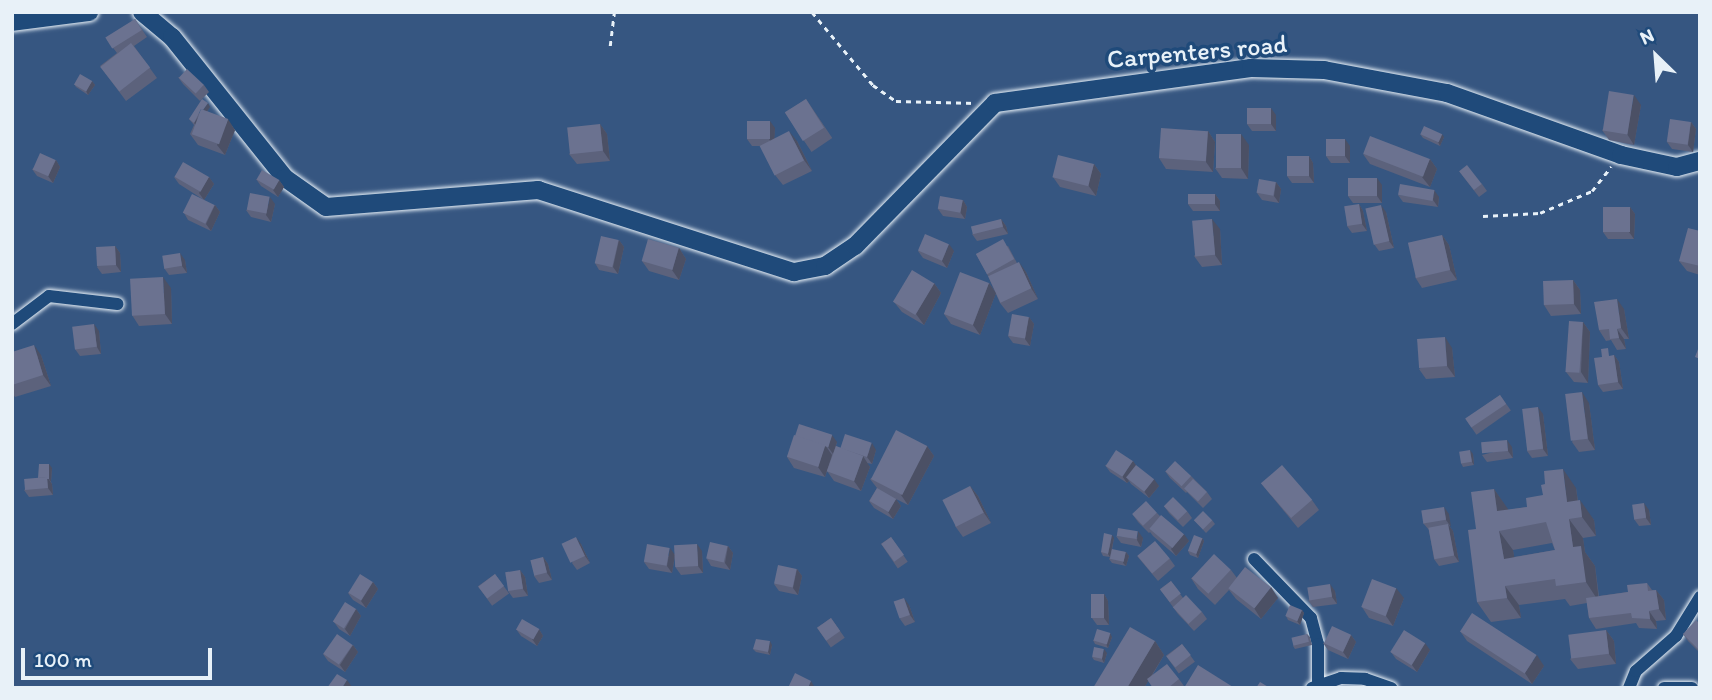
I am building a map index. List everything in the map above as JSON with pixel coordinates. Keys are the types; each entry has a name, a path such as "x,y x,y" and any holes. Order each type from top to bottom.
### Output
{"street":[{"path":"12,22 89,12"},
{"path":"142,12 172,37 285,178 326,207 538,190 794,272 825,266 855,246 995,103"},
{"name":"Carpenters road","path":"995,103 1251,68 1324,70 1447,93 1621,155 1677,167 1700,161"},
{"path":"12,324 49,296 118,304"},
{"path":"1254,559 1311,618 1318,643 1315,685 1365,678 1391,688"},
{"path":"1629,688 1636,671 1676,636 1700,597"},
{"path":"1664,688 1692,688"}],"path":[{"path":"610,46 614,12"},
{"path":"812,12 873,85 896,101 995,103"},
{"path":"1483,216 1541,213 1592,191 1621,155"}],"building":[{"path":"135,19 142,30 112,49 105,38"},
{"path":"131,43 150,67 119,91 100,67"},
{"path":"187,69 204,85 196,93 179,78"},
{"path":"80,74 92,81 86,91 74,84"},
{"path":"1609,91 1634,95 1627,134 1603,131"},
{"path":"202,99 208,103 201,109 194,123 189,119"},
{"path":"806,99 824,128 803,141 785,112"},
{"path":"1247,108 1271,108 1271,124 1247,124"},
{"path":"201,109 228,119 219,144 192,134"},
{"path":"1670,119 1691,122 1688,145 1667,142"},
{"path":"747,121 770,121 770,139 747,139"},
{"path":"600,124 603,151 570,154 567,127"},
{"path":"1424,126 1442,134 1439,142 1420,134"},
{"path":"1161,128 1208,131 1206,161 1159,158"},
{"path":"789,131 804,160 775,175 760,146"},
{"path":"1216,134 1241,134 1241,168 1216,168"},
{"path":"1370,136 1430,159 1423,177 1363,154"},
{"path":"1326,139 1345,139 1345,156 1326,156"},
{"path":"40,153 56,160 48,176 33,169"},
{"path":"1058,155 1094,164 1088,186 1052,177"},
{"path":"1287,156 1309,156 1309,176 1287,176"},
{"path":"183,162 209,177 200,192 174,177"},
{"path":"1467,165 1482,184 1474,190 1459,171"},
{"path":"262,170 279,180 274,190 256,180"},
{"path":"1348,178 1377,178 1377,196 1348,196"},
{"path":"1259,179 1276,182 1273,196 1257,193"},
{"path":"1400,184 1434,190 1433,201 1398,195"},
{"path":"250,193 270,197 266,214 247,210"},
{"path":"192,194 214,205 205,224 183,213"},
{"path":"1188,194 1215,194 1215,204 1188,204"},
{"path":"940,196 963,200 960,213 938,209"},
{"path":"1359,204 1362,224 1347,226 1344,206"},
{"path":"1381,205 1389,241 1374,245 1365,209"},
{"path":"1603,207 1630,207 1630,232 1603,232"},
{"path":"1001,219 1003,227 973,234 971,226"},
{"path":"1212,219 1215,255 1195,257 1192,221"},
{"path":"1688,228 1700,231 1700,266 1679,261"},
{"path":"925,234 949,244 942,261 918,251"},
{"path":"1442,235 1450,270 1416,278 1408,243"},
{"path":"601,236 619,240 612,267 595,263"},
{"path":"648,239 679,248 672,270 642,261"},
{"path":"1003,239 1014,259 987,274 976,254"},
{"path":"115,246 116,265 97,266 96,247"},
{"path":"180,253 182,266 164,269 162,256"},
{"path":"1019,262 1031,288 1000,303 988,276"},
{"path":"912,270 934,283 915,315 893,302"},
{"path":"960,272 989,283 973,325 944,314"},
{"path":"163,277 165,314 132,316 130,279"},
{"path":"1573,280 1574,304 1544,305 1543,281"},
{"path":"1617,299 1621,328 1617,329 1619,338 1610,339 1609,329 1599,330 1594,302"},
{"path":"1012,314 1029,317 1025,339 1008,336"},
{"path":"1569,321 1583,322 1579,373 1565,372"},
{"path":"94,324 97,347 75,350 72,327"},
{"path":"1445,337 1447,366 1419,368 1417,339"},
{"path":"1700,344 1700,359 1695,357"},
{"path":"34,345 43,375 12,385 12,352"},
{"path":"1608,348 1609,356 1614,355 1618,382 1598,385 1594,358 1602,357 1601,349"},
{"path":"1582,392 1588,439 1571,441 1565,394"},
{"path":"1500,395 1506,404 1471,428 1465,418"},
{"path":"1538,407 1543,449 1527,451 1522,409"},
{"path":"799,424 832,435 828,447 795,436"},
{"path":"896,430 927,446 902,495 871,479"},
{"path":"845,434 872,443 867,457 840,448"},
{"path":"794,435 825,445 818,467 787,457"},
{"path":"1507,440 1508,451 1482,453 1481,442"},
{"path":"836,446 863,456 854,481 827,471"},
{"path":"1116,450 1133,461 1122,477 1106,466"},
{"path":"1470,450 1472,462 1461,464 1459,452"},
{"path":"1175,461 1191,476 1182,486 1165,471"},
{"path":"39,464 49,464 49,479 38,478"},
{"path":"1136,465 1154,479 1144,492 1126,478"},
{"path":"1282,465 1312,500 1291,518 1261,483"},
{"path":"1563,469 1567,502 1580,500 1582,517 1569,519 1573,547 1581,546 1586,582 1556,586 1555,579 1505,586 1507,598 1477,602 1468,530 1476,529 1471,492 1494,489 1497,511 1527,507 1526,498 1543,495 1541,485 1545,484 1544,471","holes":["1546,522 1555,550 1504,559 1499,531"]},
{"path":"47,477 48,488 25,490 24,479"},
{"path":"1193,479 1207,492 1198,501 1184,489"},
{"path":"970,486 984,513 956,527 942,500"},
{"path":"877,488 896,499 889,512 870,501"},
{"path":"1173,497 1187,511 1178,520 1164,506"},
{"path":"1146,501 1157,513 1143,526 1132,514"},
{"path":"1644,503 1646,518 1634,520 1632,505"},
{"path":"1444,507 1446,520 1423,523 1421,511"},
{"path":"1203,511 1212,520 1203,529 1194,520"},
{"path":"1161,515 1184,534 1172,548 1149,529"},
{"path":"1448,524 1454,555 1434,559 1428,528"},
{"path":"1118,528 1138,531 1137,539 1117,536"},
{"path":"1104,533 1112,535 1108,554 1101,552"},
{"path":"1194,535 1202,538 1196,554 1188,551"},
{"path":"576,537 585,556 570,563 561,544"},
{"path":"891,537 904,555 894,562 881,544"},
{"path":"1155,541 1170,559 1152,573 1137,556"},
{"path":"710,542 728,546 724,563 706,559"},
{"path":"647,544 670,548 667,566 644,562"},
{"path":"697,544 698,566 675,567 674,545"},
{"path":"1112,549 1126,552 1124,562 1110,559"},
{"path":"1214,554 1231,570 1208,594 1191,578"},
{"path":"543,557 547,573 534,576 530,560"},
{"path":"778,565 797,569 793,588 774,584"},
{"path":"1245,567 1271,587 1254,609 1228,588"},
{"path":"520,570 523,589 508,591 505,572"},
{"path":"360,574 373,582 361,601 348,593"},
{"path":"495,574 504,586 487,599 478,587"},
{"path":"1372,579 1396,588 1386,616 1361,607"},
{"path":"1171,581 1181,594 1170,602 1160,590"},
{"path":"1647,583 1648,591 1656,590 1659,609 1649,611 1650,619 1632,618 1631,613 1589,618 1586,598 1628,592 1627,585"},
{"path":"1330,584 1332,597 1309,600 1307,588"},
{"path":"1091,594 1104,594 1104,618 1091,618"},
{"path":"1186,595 1202,612 1189,624 1173,607"},
{"path":"904,598 910,615 899,619 894,602"},
{"path":"345,602 356,609 344,628 333,622"},
{"path":"1290,605 1302,610 1297,621 1285,616"},
{"path":"1472,613 1537,655 1525,673 1460,631"},
{"path":"831,618 840,631 826,641 817,628"},
{"path":"522,619 539,629 533,639 516,629"},
{"path":"1696,620 1700,624 1700,651 1683,634"},
{"path":"1332,626 1351,635 1343,652 1324,643"},
{"path":"1130,627 1155,641 1127,688 1093,688"},
{"path":"1097,629 1110,633 1107,645 1093,640"},
{"path":"1404,630 1425,643 1411,665 1390,652"},
{"path":"1606,630 1609,654 1571,658 1568,635"},
{"path":"337,634 353,645 339,665 323,654"},
{"path":"1307,634 1309,642 1293,646 1291,638"},
{"path":"756,639 770,641 768,652 753,649"},
{"path":"1182,644 1191,655 1175,667 1166,657"},
{"path":"1094,647 1104,649 1102,659 1092,657"},
{"path":"1167,664 1179,679 1168,688 1153,688 1147,679"},
{"path":"1198,665 1233,687 1184,688"},
{"path":"795,673 811,681 808,688 788,688"},
{"path":"337,674 347,680 342,688 327,688"},
{"path":"1260,682 1270,688 1256,688"}]}
